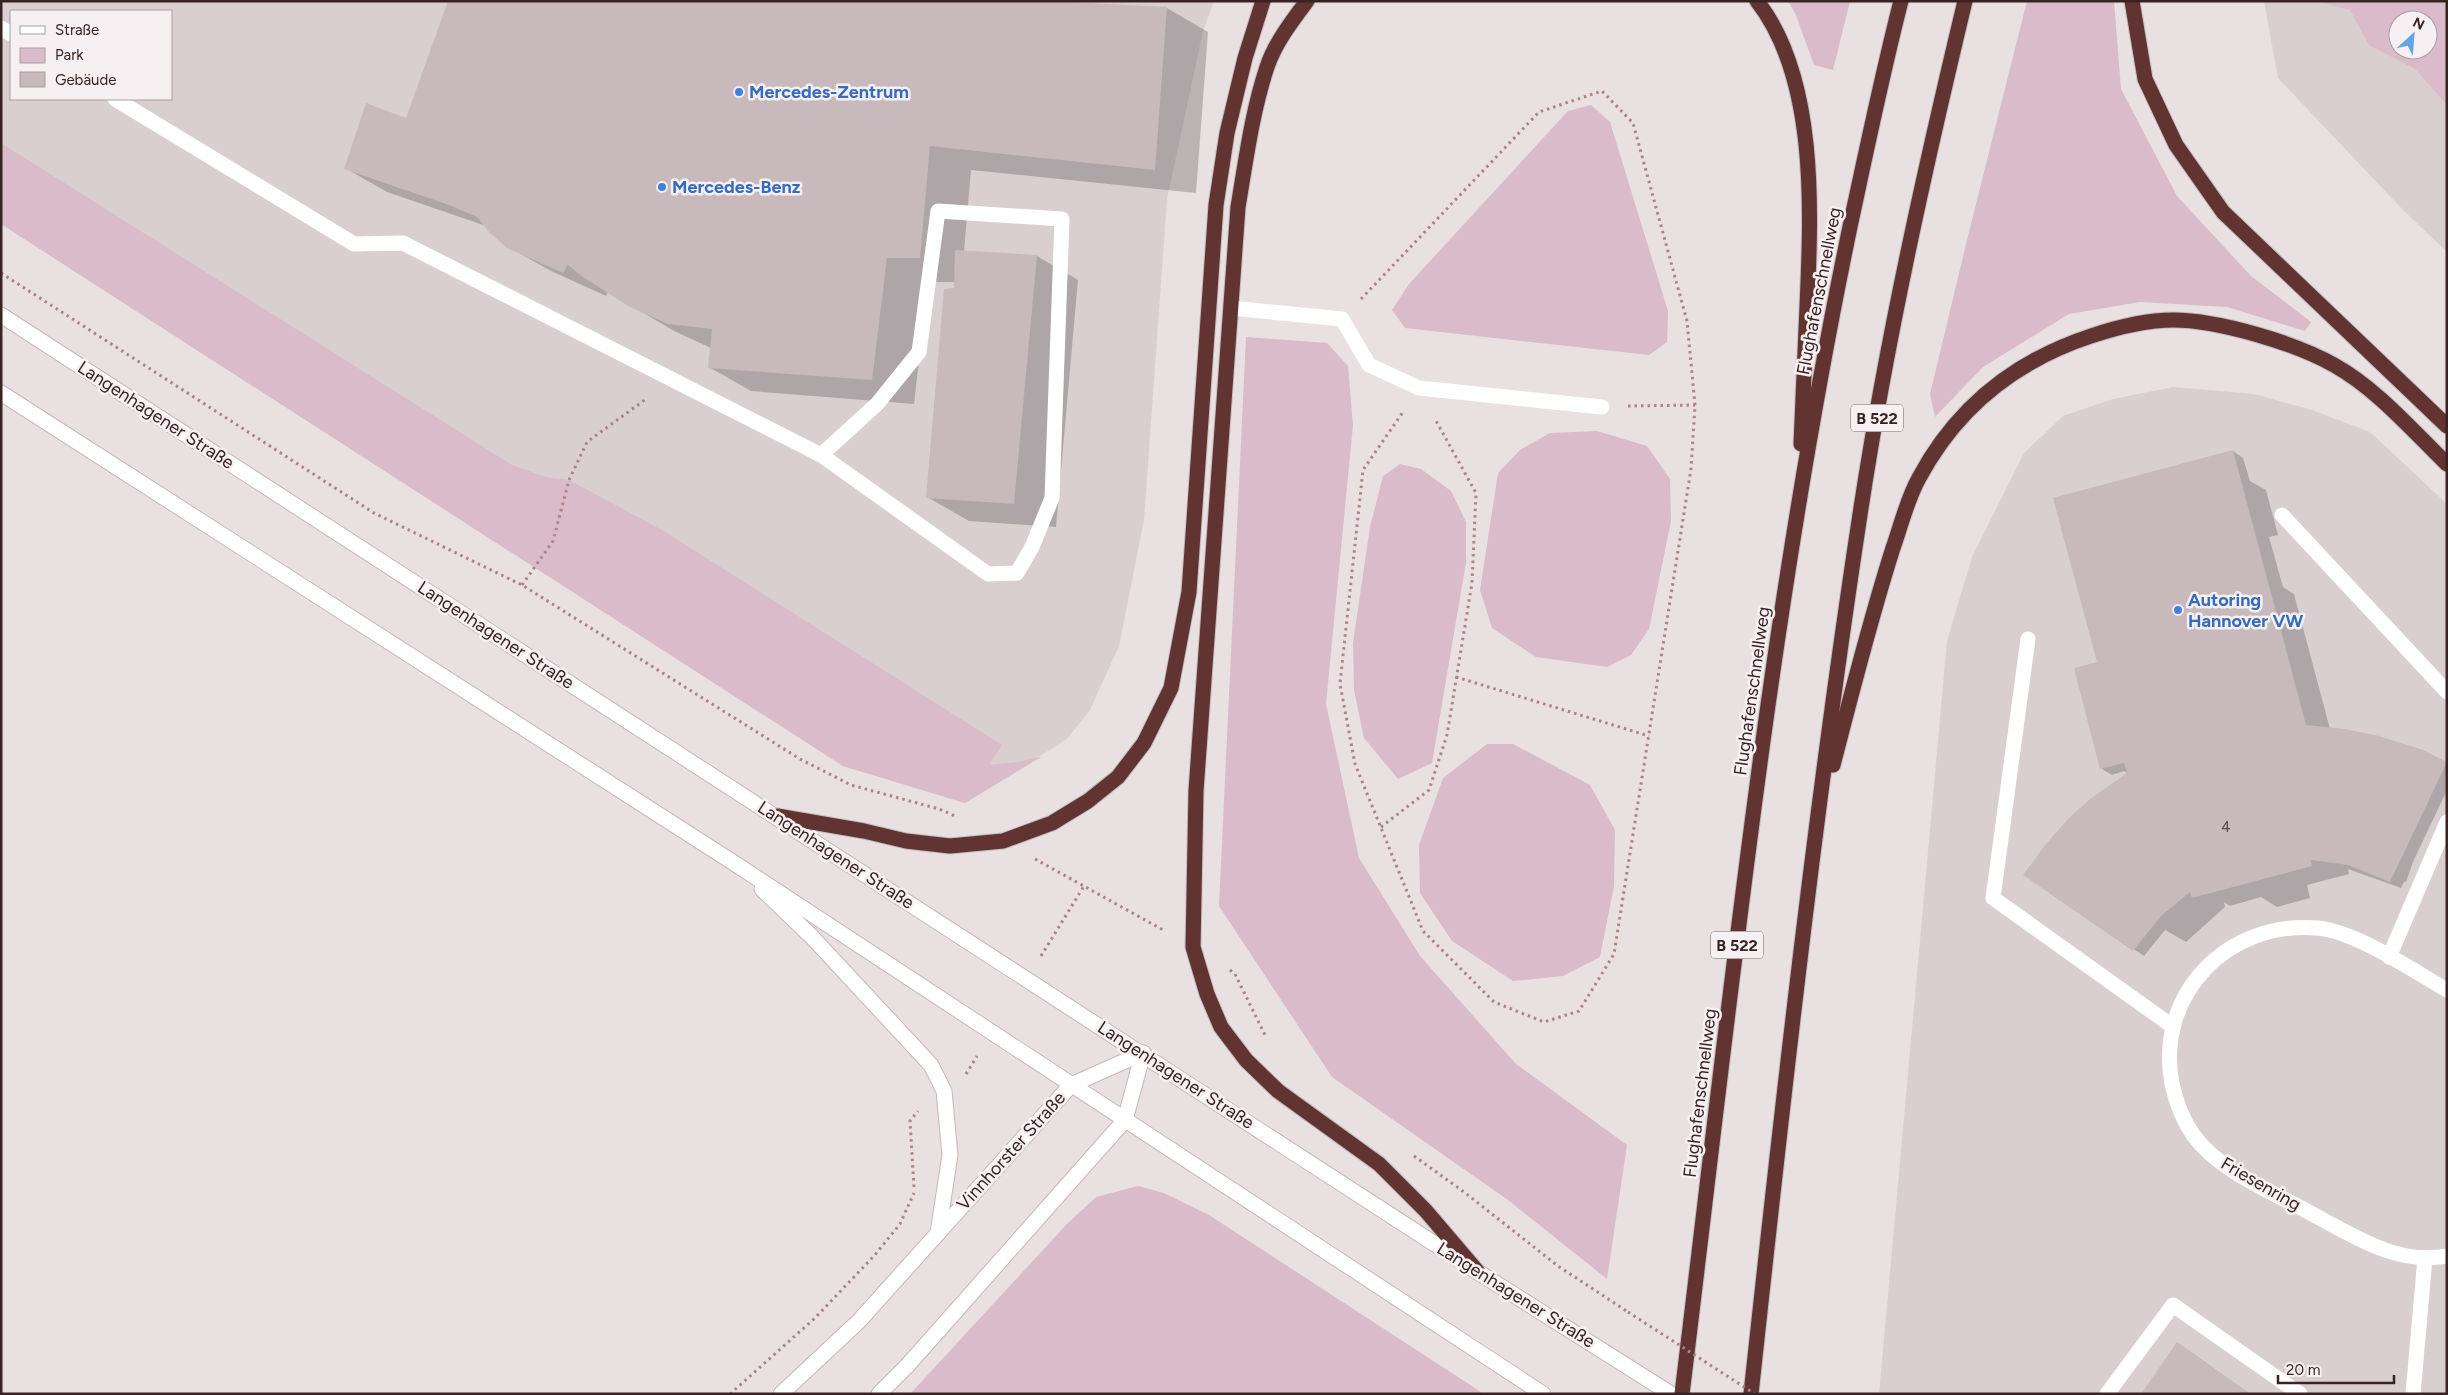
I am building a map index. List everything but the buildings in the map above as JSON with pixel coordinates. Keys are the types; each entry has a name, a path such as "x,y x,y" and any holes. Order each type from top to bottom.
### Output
{"highway":[{"path":"777,816 864,831 906,841 942,845 1003,841 1052,823 1088,801 1118,777 1144,743 1171,688 1189,592 1216,205 1227,133 1245,58 1262,1"},
{"path":"1307,1 1290,24 1268,66 1250,136 1238,207 1196,791 1193,947 1207,994 1221,1027 1246,1060 1278,1091 1379,1164 1426,1211 1478,1272"},
{"path":"1757,1 1789,57 1802,113 1807,166 1810,224 1798,498"},
{"name":"Flughafenschnellweg","path":"1682,1394 1752,828 1798,498 1836,298 1884,70 1901,1"},
{"name":"B 522","path":"1753,1394 1815,839 1861,506 1897,307 1965,1"},
{"path":"2132,1 2144,79 2176,146 2223,212 2447,426"},
{"path":"1815,839 1872,612 1918,479 1949,432 1982,396 2024,364 2073,342 2124,325 2174,320 2229,328 2284,343 2334,366 2371,391 2447,464"}],"main road":[{"path":"117,100 354,244 403,243 821,455 988,574 1017,573 1032,547 1052,498 1062,219 938,211 919,352 877,404 821,455"},
{"path":"1230,308 1342,319 1370,365 1419,388 1602,407"},
{"name":"Langenhagener Straße","path":"1,315 1143,1053 1478,1272 1671,1394"},
{"path":"1,393 734,863 1543,1394"},
{"path":"2282,515 2447,692"},
{"path":"2028,639 1993,898 2172,1026"},
{"path":"2389,957 2447,822"},
{"path":"734,863 812,937 931,1065 944,1091 950,1155 938,1232"},
{"name":"Friesenring","path":"2447,990 2356,940 2319,928 2281,928 2244,940 2212,961 2187,990 2172,1026 2168,1064 2176,1102 2194,1136 2221,1164 2374,1247 2408,1257 2447,1256"},
{"path":"879,1394 907,1366 1125,1120 1143,1053"},
{"name":"Vinnhorster Straße","path":"781,1394 859,1321 1071,1085 1143,1053"},
{"path":"2413,1394 2425,1258"},
{"path":"2107,1394 2173,1305 2300,1394"}],"path":[{"path":"1342,319 1539,112 1602,91 1634,123 1687,321 1695,406 1692,469 1614,954 1579,1011 1544,1022 1494,1002 1423,931 1355,764 1340,684 1363,470 1419,388 1476,493 1472,583 1447,735 1429,790 1381,827"},
{"path":"1,273 374,513 522,585 800,758 851,786 939,809 960,818"},
{"path":"522,585 553,541 568,480 587,442 651,395 662,375"},
{"path":"1602,407 1695,406"},
{"path":"1456,677 1649,736"},
{"path":"1003,841 1221,962 1235,974 1266,1037"},
{"path":"1026,978 1084,886"},
{"path":"730,1394 815,1318 874,1256 900,1224 914,1192 914,1164 910,1121 923,1105 965,1076 992,1032"},
{"path":"1408,1152 1464,1192 1558,1266 1753,1394"}],"shaded area":[{"path":"1,1 1214,1 1203,31 1167,199 1144,520 1119,646 1090,710 1067,739 965,803 843,766 1,224"},
{"path":"2264,1 2447,1 2447,252 2403,210 2278,78"},
{"path":"2173,387 2254,394 2312,410 2370,432 2447,504 2447,1394 1879,1394 1947,641 1972,557 2024,453 2063,416 2113,399"}],"green space":[{"path":"1788,1 1850,1 1833,70 1814,65 1796,15"},
{"path":"2027,1 2114,1 2121,89 2177,196 2251,276 2311,322 2305,331 2227,307 2140,302 2069,314 1983,367 1935,417 1930,394"},
{"path":"2315,1 2447,1 2447,105 2415,69 2398,60 2438,60 2438,10 2388,10 2388,55 2369,45 2350,10"},
{"path":"1591,105 1610,122 1668,311 1667,342 1649,355 1405,328 1392,310 1409,284 1568,111"},
{"path":"1,143 512,465 546,477 569,480 662,530 1002,745 989,765 1041,757 965,803 843,766 1,224"},
{"path":"1246,337 1327,343 1348,366 1353,425 1326,704 1359,858 1420,956 1516,1064 1627,1145 1607,1279 1508,1200 1332,1077 1219,906"},
{"path":"1597,431 1647,446 1670,479 1671,521 1649,629 1631,655 1607,667 1536,657 1492,628 1480,590 1498,473 1520,450 1550,433"},
{"path":"1400,464 1421,469 1451,491 1466,522 1466,562 1432,763 1398,779 1364,738 1354,690 1353,643 1370,527 1383,476"},
{"path":"1487,744 1513,744 1590,785 1615,830 1614,886 1600,957 1563,976 1513,981 1452,941 1420,893 1419,845 1443,778"},
{"path":"1138,1186 1164,1193 1209,1215 1484,1394 910,1394 1066,1225 1096,1197"}],"place":[{"name":"Mercedes-Zentrum","path":"739,92"},
{"name":"Mercedes-Benz","path":"662,187"},
{"name":"Autoring Hannover VW","path":"2178,610"}]}
